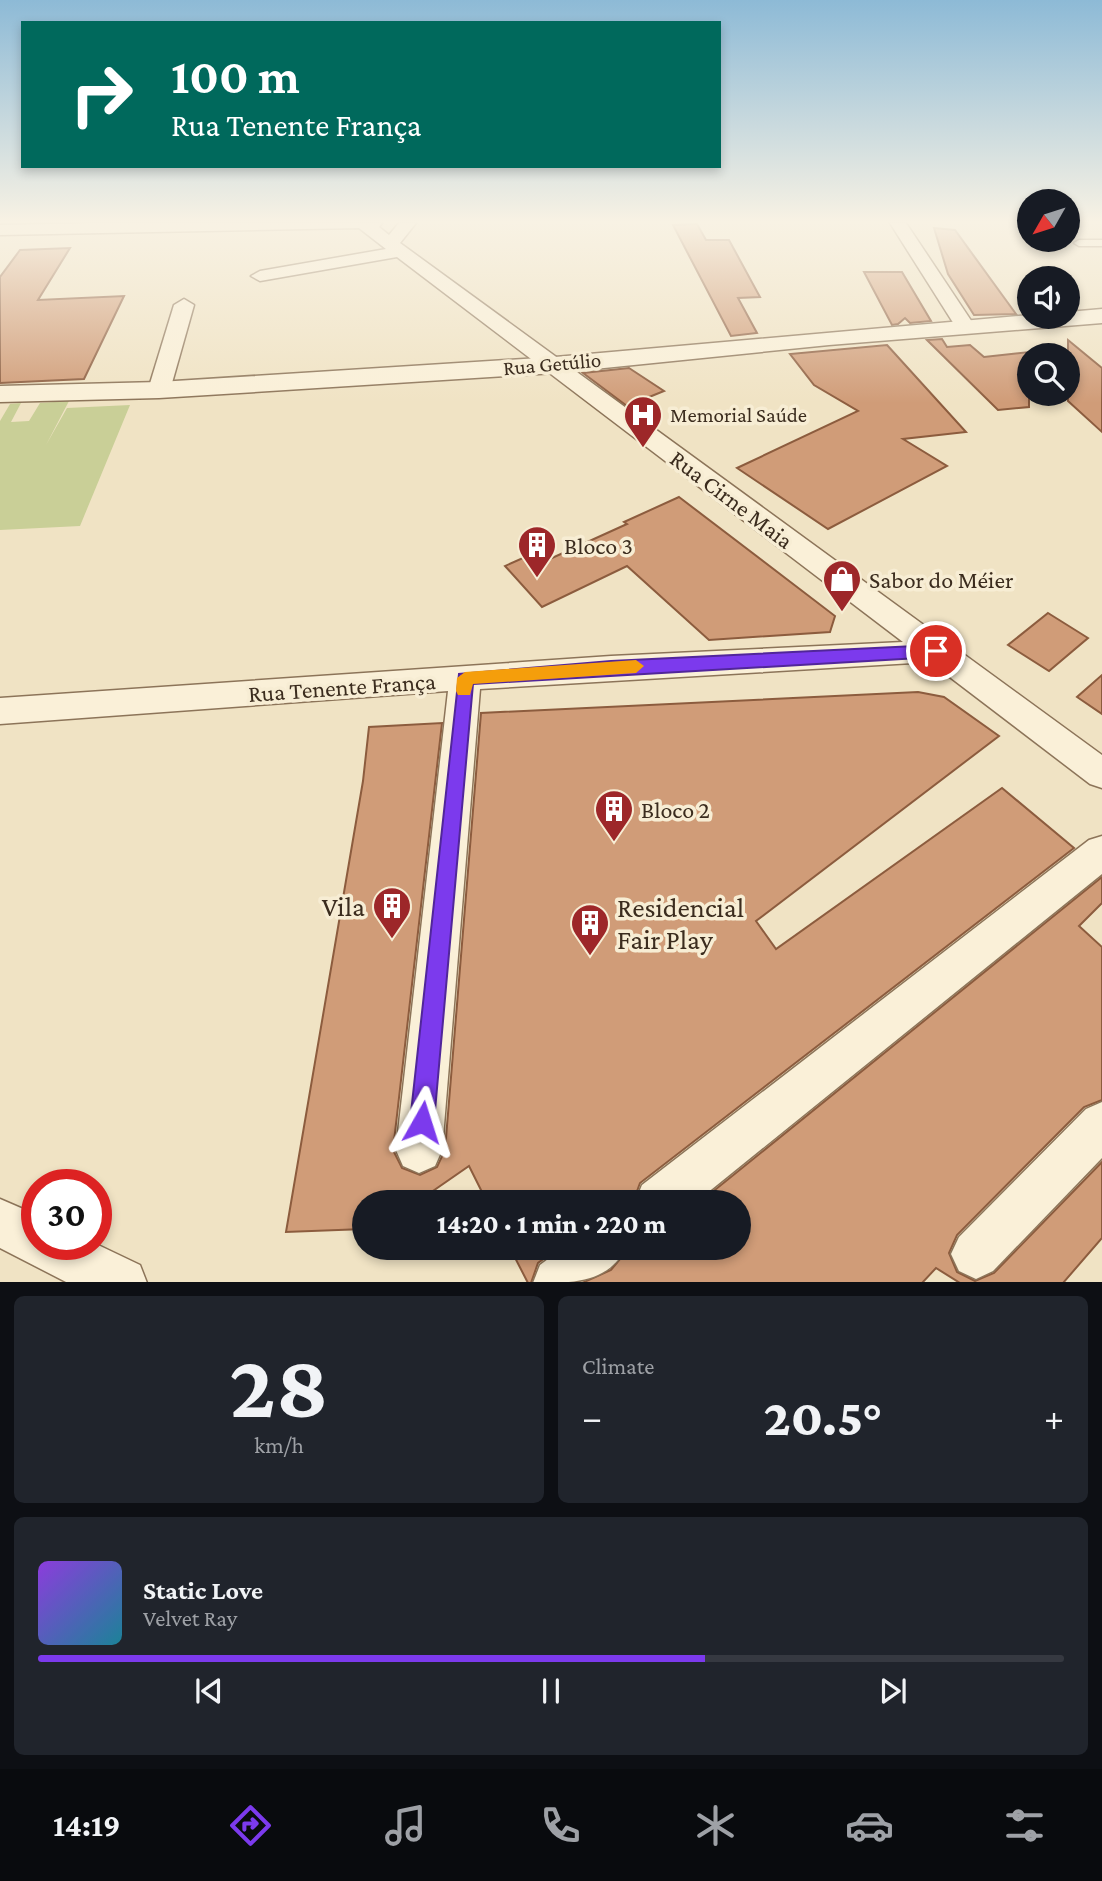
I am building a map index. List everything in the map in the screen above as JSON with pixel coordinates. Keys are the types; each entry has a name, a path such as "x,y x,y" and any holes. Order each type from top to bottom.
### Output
{"street":[{"name":"Rua Cirne Maia","path":"446,283 1102,774"},
{"path":"937,283 966,328"},
{"path":"159,390 184,305"},
{"name":"Rua Getúlio","path":"0,394 159,390 555,365 801,340 1102,316"},
{"name":"Rua Tenente França","path":"15,710 611,668 936,651"},
{"path":"419,1150 465,678"},
{"path":"0,735 15,710"},
{"path":"674,1190 1102,852"},
{"path":"976,1254 1102,1125"},
{"path":"0,1223 21,1233"},
{"path":"76,1260 120,1282"},
{"path":"559,1282 587,1260"}],"green space":[{"path":"69,401 46,445 67,408 130,405 80,526 0,530 0,421 10,404 21,403 11,422 29,421 40,403"}],"building":[{"path":"0,283 49,283 38,300 124,296 84,379 0,383"},
{"path":"703,283 752,283 760,297 738,298 757,333 731,336"},
{"path":"870,283 908,283 931,321 910,323 905,318 892,325"},
{"path":"954,283 993,283 1016,314 974,315"},
{"path":"942,339 947,347 970,345 984,357 1017,353 1017,406 1029,407 998,410 927,340"},
{"path":"887,345 966,432 903,439 947,466 828,529 737,468 858,411 814,385 790,354"},
{"path":"1080,350 1102,368 1102,432 1073,406 1080,406"},
{"path":"629,368 664,391 627,406 583,373"},
{"path":"679,497 835,616 830,632 709,640 627,566 542,607 505,566 532,554 541,563"},
{"path":"1048,613 1088,638 1049,671 1008,645"},
{"path":"1102,675 1102,714 1077,697"},
{"path":"918,692 944,697 999,736 756,921 776,949 1002,788 1074,848 640,1183 637,1190 481,1190 469,1166 434,1190 352,1190 352,1229 286,1232 363,781 369,727 442,723 393,1150 402,1168 420,1175 437,1167 445,1150 481,713"},
{"path":"1102,877 1102,903 1079,926 1102,947 1102,1100 1084,1107 957,1235 949,1253 957,1272 975,1281 994,1273 1102,1162 1102,1238 1064,1282 958,1282 936,1268 923,1282 584,1282 611,1270 619,1260 751,1260 751,1190 715,1190"},
{"path":"516,1260 542,1260 538,1263 531,1282 527,1282"}],"slow traffic":[{"path":"464,691 465,678 636,666"}],"place":[{"name":"Memorial Saúde","path":"643,449"},
{"name":"Bloco 3","path":"537,579"},
{"name":"Sabor do Méier","path":"842,613"},
{"name":"Bloco 2","path":"614,843"},
{"name":"Vila","path":"392,940"},
{"name":"Residencial Fair Play","path":"590,957"}],"route":[{"path":"422,1122 465,678 936,651"}]}
